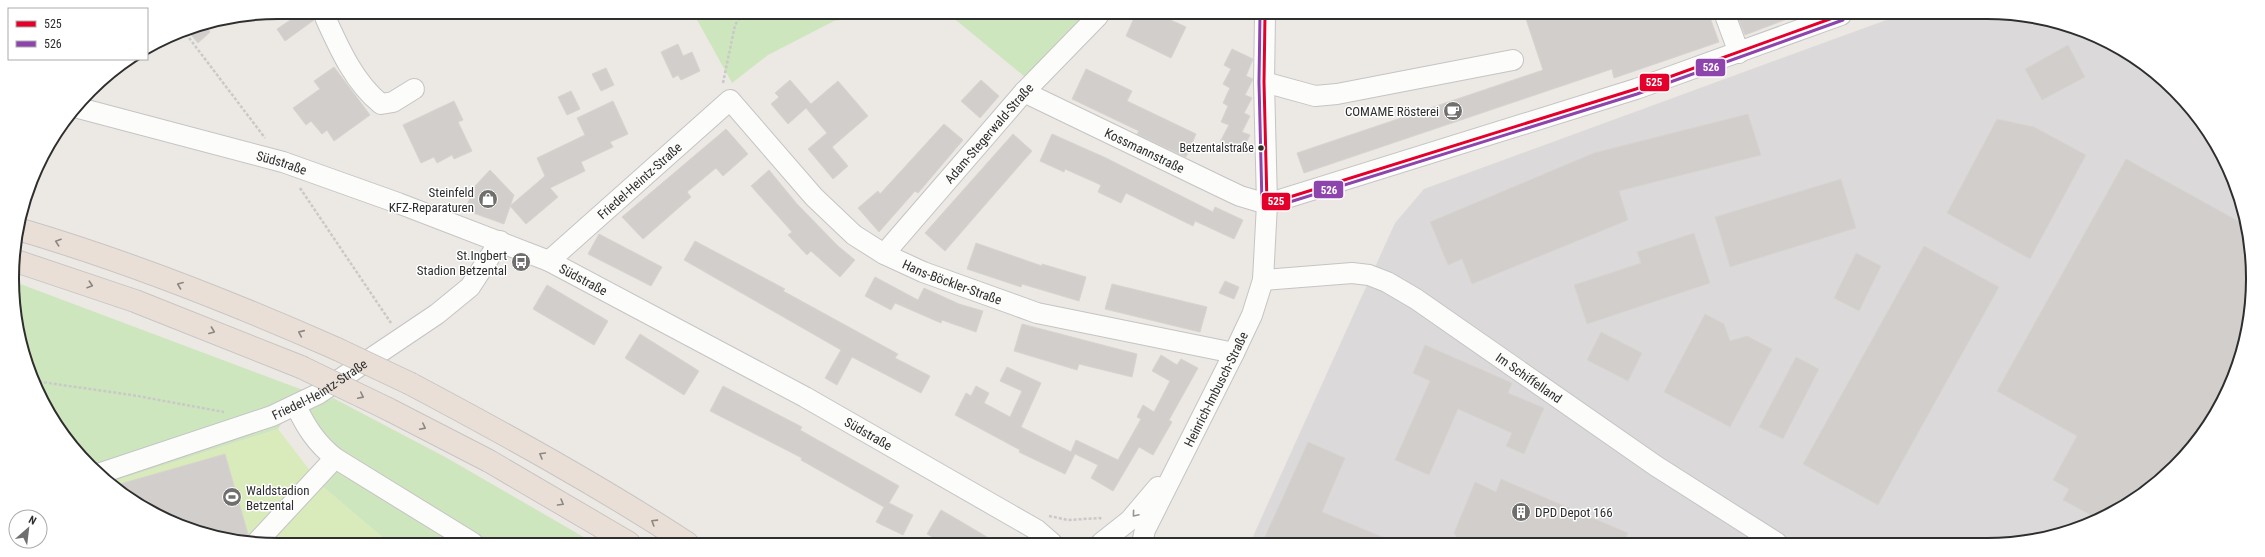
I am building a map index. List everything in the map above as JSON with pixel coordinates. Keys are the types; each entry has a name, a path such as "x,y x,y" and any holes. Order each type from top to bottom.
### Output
{"highway":[{"path":"23,231 249,310 337,349 411,384 510,437 600,488 679,538"},
{"path":"20,262 135,301 301,367 388,409 489,461 620,538"}],"street":[{"path":"326,19 344,59 372,97 381,104 393,102 414,89"},
{"name":"Adam-Stegerwald-Straße","path":"884,254 1024,92 1095,19"},
{"path":"1263,280 1267,204 1264,82 1265,19"},
{"path":"1726,19 1739,53"},
{"path":"1267,204 1636,89 1830,19"},
{"path":"1264,82 1315,96 1337,94 1513,60"},
{"name":"Kossmannstraße","path":"1024,92 1234,193 1267,204"},
{"name":"Hans-Böckler-Straße","path":"724,105 814,197 854,235 884,254 923,272 1037,313 1234,353"},
{"name":"Friedel-Heintz-Straße","path":"549,261 724,105"},
{"name":"Südstraße","path":"82,109 283,162 500,241 549,261 805,397 1037,530 1046,538"},
{"name":"Friedel-Heintz-Straße","path":"105,472 272,416 296,406 318,394 400,337 437,314 470,287 500,241"},
{"name":"Im Schiffelland","path":"1263,280 1352,273 1369,275 1387,282 1416,299 1656,466 1769,538"},
{"name":"Heinrich-Imbusch-Straße","path":"1143,538 1144,530 1252,315 1263,280"},
{"path":"296,406 309,432 321,447 335,458 465,538"},
{"path":"262,537 335,458"},
{"name":"Heinrich-Imbusch-Straße","path":"1106,538 1116,529 1130,520 1178,463"}],"path":[{"path":"724,105 735,25 739,19"},
{"path":"187,36 283,162 400,337"},
{"path":"41,383 132,395 226,413"},
{"path":"1037,530 1048,516 1068,520 1100,518 1116,529"}],"shaded area":[{"path":"1889,19 1986,19 2020,21 2054,28 2101,46 2131,63 2158,83 2182,107 2202,134 2219,164 2237,211 2244,245 2246,278 2244,312 2237,346 2226,378 2202,423 2182,450 2158,474 2116,503 2086,518 2037,533 2020,536 1986,538 1252,538 1395,223 1424,189"}],"green space":[{"path":"697,19 846,19 834,21 768,55 732,83"},
{"path":"955,19 1082,19 1030,81"},
{"path":"19,284 303,390 278,429 116,481 107,474 83,450 63,423 46,393 28,346 21,312"},
{"path":"333,398 447,458 585,538 383,538 321,485 332,444 297,413"},
{"name":"Waldstadion Betzental","path":"278,429 321,485 383,538 278,538 245,536 228,533 195,524 164,511 134,494 116,481"}],"building":[{"path":"292,19 314,19 285,41 277,29"},
{"path":"1134,19 1169,19 1186,27 1171,58 1126,36"},
{"name":"COMAME Rösterei","path":"1526,19 1710,19 1719,42 1614,78 1612,69 1304,173 1297,153 1543,70"},
{"path":"1739,19 1787,19 1745,35"},
{"path":"208,29 210,32 198,43 191,35"},
{"path":"678,44 683,56 692,52 700,71 681,80 678,75 673,78 661,52"},
{"path":"2068,45 2085,77 2042,100 2025,69"},
{"path":"1232,49 1253,59 1246,76 1253,79 1245,95 1252,98 1244,113 1250,116 1242,132 1250,135 1242,152 1220,142 1229,125 1221,122 1228,106 1223,103 1230,88 1223,84 1231,69 1224,65"},
{"path":"334,67 370,115 334,141 327,130 322,134 311,121 306,125 293,108 320,89 314,81"},
{"path":"606,68 614,85 601,91 592,74"},
{"path":"1086,69 1132,91 1127,101 1196,134 1186,157 1137,134 1139,131 1072,99"},
{"path":"790,80 811,104 838,81 868,116 832,147 848,166 833,179 808,149 827,133 806,108 788,124 771,104 779,97 775,93"},
{"path":"981,80 999,96 980,118 961,101"},
{"path":"571,91 580,109 567,115 558,97"},
{"path":"454,101 463,120 458,122 472,151 454,159 452,155 437,163 434,157 421,163 403,125"},
{"path":"613,101 628,134 610,142 613,147 581,162 585,171 550,188 558,197 526,224 510,206 545,176 537,158 585,135 577,118"},
{"path":"1748,114 1761,155 1619,191 1628,220 1472,284 1462,259 1448,265 1430,222 1594,153"},
{"path":"1997,119 2034,127 2086,155 2030,259 1947,213"},
{"path":"944,124 963,140 918,193 915,191 879,232 858,208 878,191 880,194"},
{"path":"726,129 748,154 723,176 716,168 687,192 691,197 643,239 622,217"},
{"path":"1013,134 1032,151 945,251 925,233"},
{"path":"1052,134 1106,158 1213,212 1215,207 1243,220 1234,239 1195,221 1193,226 1126,193 1121,203 1098,192 1101,185 1065,169 1064,172 1040,161"},
{"path":"2126,159 2240,222 2244,245 2246,278 2244,312 2237,346 2226,378 2202,423 2182,450 2158,474 2131,494 2091,515 2063,500 2069,489 2053,480 2077,436 1997,391"},
{"name":"Steinfeld KFZ-Reparaturen","path":"490,170 514,195 504,224 465,210 475,186"},
{"path":"769,170 797,204 838,246 855,260 840,277 811,251 807,255 788,235 792,232 751,186"},
{"path":"1841,179 1856,228 1730,267 1715,217"},
{"path":"1694,233 1710,283 1587,324 1574,285 1641,263 1637,252"},
{"path":"599,234 662,267 651,286 588,254"},
{"path":"695,241 785,289 783,291 898,354 895,358 930,376 921,393 852,357 837,385 825,378 841,350 684,260"},
{"path":"976,243 1042,266 1042,264 1086,277 1079,301 1022,284 1021,287 967,269"},
{"path":"1924,246 1999,287 1878,505 1803,464"},
{"path":"1856,253 1881,266 1859,311 1834,298"},
{"path":"875,277 918,300 924,288 959,304 983,311 976,332 942,320 941,323 895,303 891,310 865,296"},
{"path":"1225,281 1239,287 1234,299 1219,293"},
{"path":"1112,284 1207,307 1200,332 1105,309"},
{"path":"547,285 608,321 594,345 533,309"},
{"path":"1705,314 1724,324 1730,341 1747,336 1772,349 1730,427 1664,392"},
{"path":"1022,324 1137,354 1132,377 1079,364 1077,370 1014,351"},
{"path":"1601,332 1642,353 1628,381 1587,360"},
{"path":"640,334 699,371 684,395 625,358"},
{"path":"1425,345 1512,383 1508,393 1544,408 1524,454 1506,446 1512,433 1458,409 1429,475 1395,460 1430,381 1413,373"},
{"path":"1161,355 1177,365 1181,359 1198,368 1169,420 1172,422 1153,455 1139,447 1113,491 1091,478 1098,465 1073,453 1075,454 1065,474 1019,452 1020,450 955,415 966,393 971,396 976,386 989,393 984,403 1010,417 1022,391 1000,381 1007,367 1041,383 1021,427 1071,452 1076,440 1118,460 1141,419 1137,417 1143,405 1154,412 1170,381 1152,371"},
{"path":"1796,357 1819,369 1783,439 1759,427"},
{"path":"723,386 802,427 800,430 899,486 889,503 913,515 903,535 876,522 884,507 801,460 802,458 710,411"},
{"path":"1308,442 1345,458 1322,512 1385,538 1264,538"},
{"path":"225,454 248,534 247,536 228,533 179,518 149,503 121,484"},
{"name":"DPD Depot 166","path":"1501,479 1628,533 1626,538 1457,538 1454,533 1475,482 1496,492"},
{"path":"941,510 989,538 934,538 927,534"}],"transit line":[{"name":"526","path":"1260,19 1259,82 1262,204 1267,209 1637,94 1843,20"},
{"name":"525","path":"1265,19 1264,82 1267,204 1636,89 1830,19"}],"place":[{"name":"COMAME Rösterei","path":"1453,111"},
{"name":"Betzentalstraße","path":"1261,148"},
{"name":"Steinfeld KFZ-Reparaturen","path":"488,199"},
{"name":"St.Ingbert Stadion Betzental","path":"521,262"},
{"name":"Waldstadion Betzental","path":"232,497"},
{"name":"DPD Depot 166","path":"1521,512"}]}
